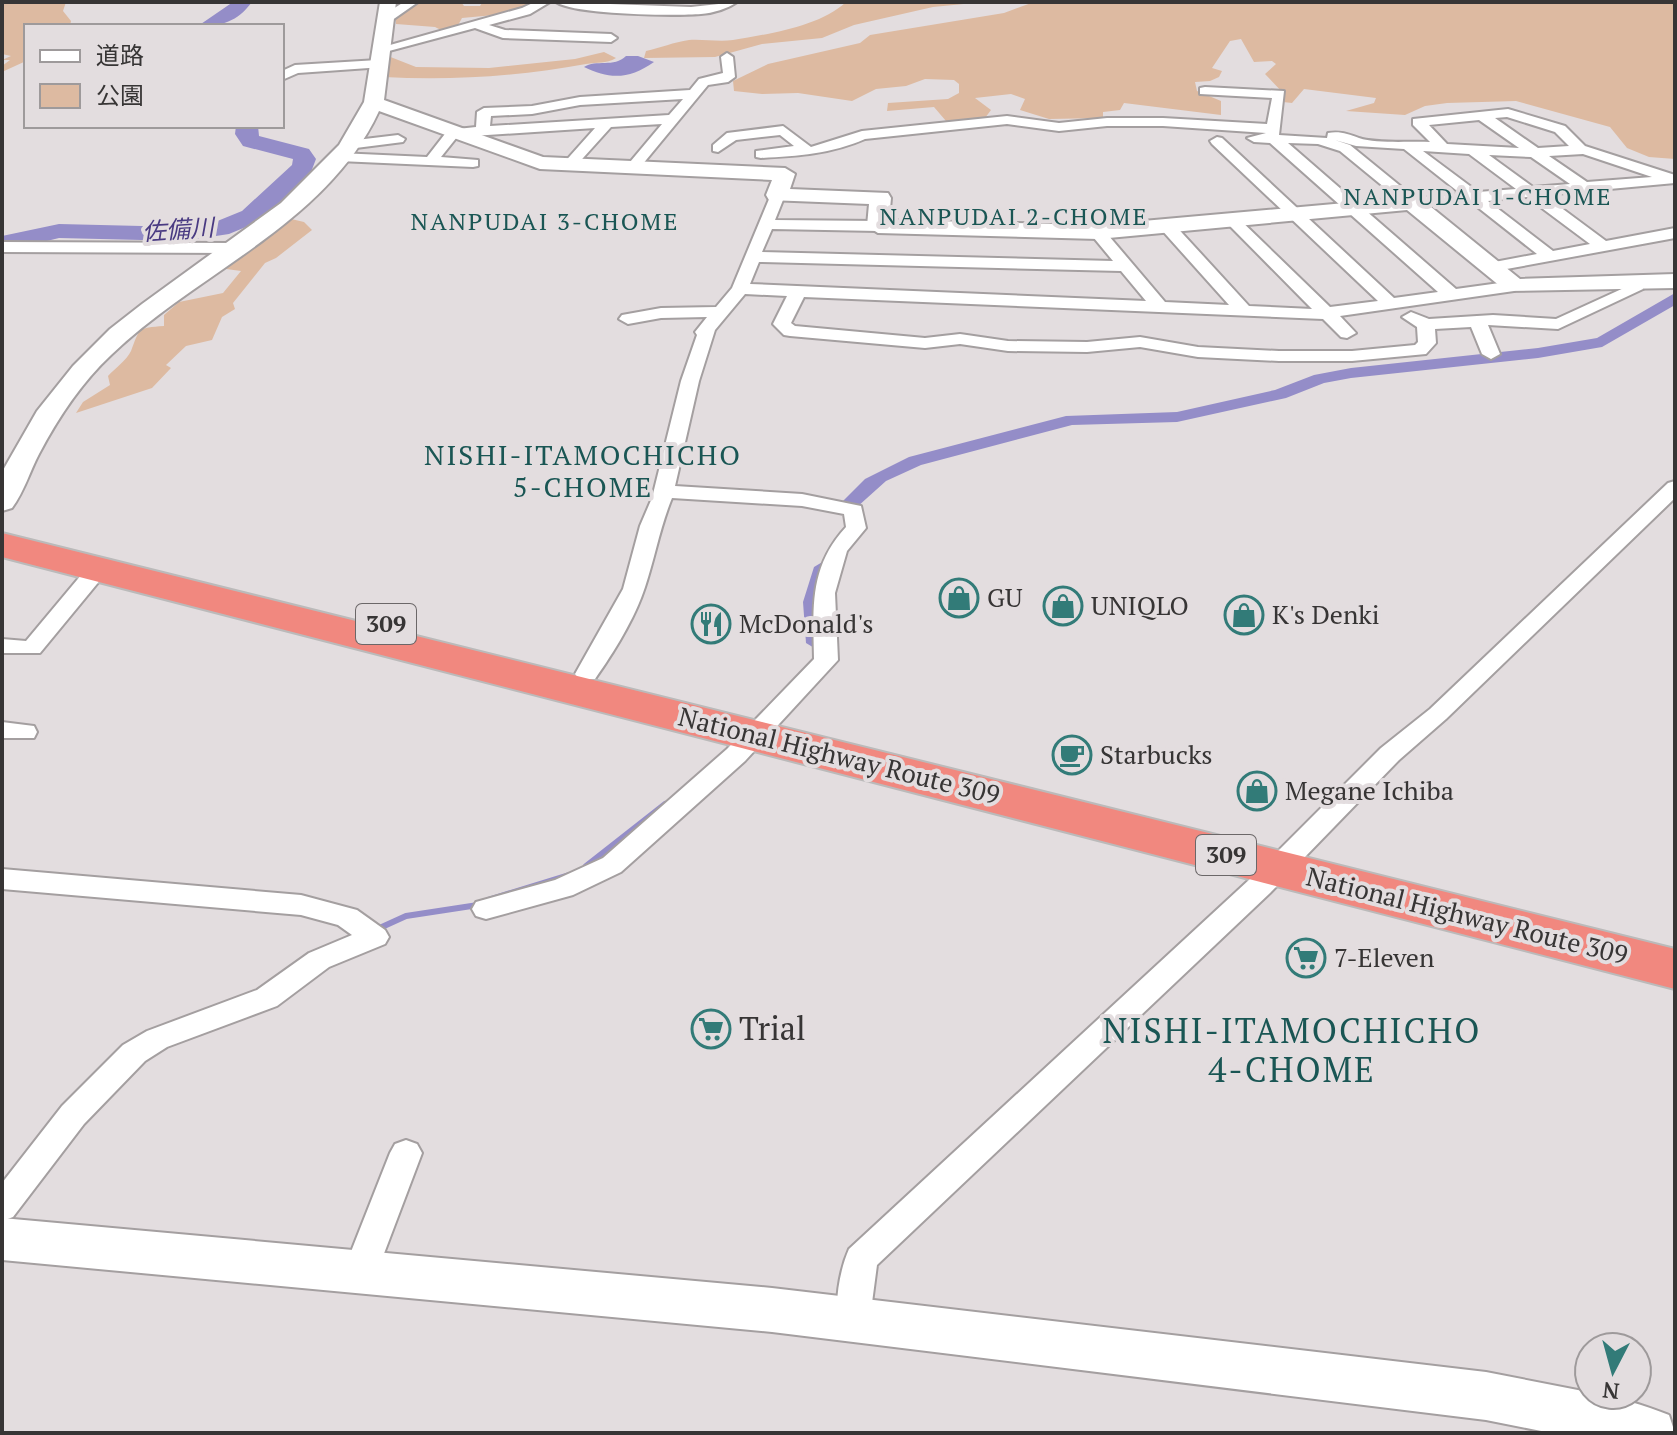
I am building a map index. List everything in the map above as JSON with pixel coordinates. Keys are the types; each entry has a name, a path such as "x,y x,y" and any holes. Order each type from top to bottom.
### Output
{"highway":[{"name":"National Highway Route 309","path":"2,527 587,674 770,730"},
{"name":"National Highway Route 309","path":"2,545 770,730 1288,860 1675,947"},
{"name":"National Highway Route 309","path":"1288,860 1675,969"}],"street":[{"path":"2,502 37,429 78,374 138,319 298,199 344,151 373,105 386,11 412,2"},
{"path":"382,53 526,11 544,2"},
{"path":"562,2 616,28"},
{"path":"476,24 503,34 616,28 651,9 705,13 731,2"},
{"path":"284,75 295,69 471,39"},
{"path":"661,85 723,79 730,74 727,57"},
{"path":"1261,75 1279,94"},
{"path":"632,168 704,82"},
{"path":"1205,91 1279,94"},
{"path":"483,131 484,112 532,110 580,101 694,94"},
{"path":"1272,133 1279,94"},
{"path":"373,105 382,105 540,163 781,174 880,198 878,226"},
{"path":"1152,108 1167,122"},
{"path":"1486,113 1533,152 1606,202"},
{"path":"1442,147 1418,122 1508,113 1560,129 1581,150"},
{"path":"431,161 453,133 673,119"},
{"path":"781,174 830,147 862,135 1007,120 1059,127 1107,122 1207,120 1272,133 1356,144 1533,152 1581,150 1674,179"},
{"path":"569,165 607,123"},
{"path":"1316,140 1312,124 1363,127 1356,144"},
{"path":"587,674 632,595 663,491 690,381 707,332 704,332 740,289 781,174 804,147 783,130 732,136 718,148"},
{"path":"1272,133 1452,295"},
{"path":"1272,133 1217,141 1394,304 1426,324 1477,321 1564,323 1635,289 1634,282"},
{"path":"344,151 398,139"},
{"path":"1356,144 1412,203 1514,286"},
{"path":"1407,145 1550,256"},
{"path":"1472,149 1603,246"},
{"path":"344,151 473,163"},
{"path":"761,154 781,174"},
{"path":"765,224 1097,232 1674,179"},
{"path":"1231,219 1347,333"},
{"path":"1166,225 1244,311"},
{"path":"934,280 935,227"},
{"path":"1097,232 1125,266 1159,323 1198,352 1238,344 1352,356 1400,352 1423,349 1428,337 1424,329 1426,324"},
{"path":"1490,267 1675,233"},
{"path":"2,247 233,248"},
{"path":"752,257 934,280 1159,323 1244,311 1325,314 1514,286 1675,281"},
{"path":"740,289 798,291 1125,266"},
{"path":"798,291 782,324 790,331 888,329 925,343 954,331 1024,338 1130,342 1159,323"},
{"path":"628,319 661,313 721,312"},
{"path":"1477,321 1491,354"},
{"path":"1383,336 1400,352"},
{"path":"853,1318 861,1259 1288,860 1356,785 1412,733 1438,714 1675,487"},
{"path":"486,909 563,888 612,865 770,730 826,660 824,593 834,556 856,528 854,510 802,500 663,491"},
{"path":"2,646 32,648 90,579"},
{"path":"2,879 301,905 347,917 375,937 319,960 267,998 157,1039 134,1053 73,1115 2,1207"},
{"path":"360,1272 406,1153"},
{"path":"2,1239 853,1318 1486,1396 1588,1416 1651,1433"}],"green space":[{"path":"2,2 66,2 63,11 70,24 24,24 24,62 2,72 2,66 10,60 2,60 11,56 2,54"},
{"path":"395,2 461,2 464,6 480,6 482,3 535,2 505,14 462,18 457,27 441,30 396,24"},
{"path":"846,2 984,2 933,7 854,25 822,38 762,44 715,57 644,58 646,51 683,41 733,40 792,28 822,18"},
{"path":"1034,2 1675,2 1675,159 1649,157 1627,148 1610,127 1516,101 1447,103 1425,106 1405,115 1346,111 1374,103 1376,98 1304,89 1292,103 1283,102 1285,95 1265,74 1276,64 1272,61 1254,62 1241,39 1230,41 1212,68 1222,71 1219,77 1195,82 1197,91 1221,101 1221,115 1124,103 1120,110 1103,112 1103,118 1049,119 1020,110 1025,99 1011,94 975,98 991,110 985,118 946,121 934,107 887,111 888,103 948,99 959,93 959,84 954,80 925,79 906,86 876,89 852,101 798,93 734,91 733,81 768,64 860,43 870,35 1004,13"},
{"path":"604,52 616,58 511,74 460,78 384,77 388,56 416,67 489,68 575,59"},
{"path":"287,218 304,222 312,230 265,263 233,303 235,309 222,317 212,340 186,346 166,365 171,368 152,388 76,413 83,402 110,385 108,376 124,361 141,331 164,326 164,315 179,302 223,293 241,271 219,268"}],"shaded area":[{"path":"626,56 638,56 654,62 637,72 620,76 584,67 616,62"}],"waterway":[{"name":"佐備川","path":"212,24 234,12 243,2"},
{"name":"佐備川","path":"2,244 59,231 183,234 220,229 251,216 303,167 305,159 301,154 251,141 246,134 247,128"},
{"path":"850,503 880,478 915,461 1072,420 1177,417 1280,394 1320,379 1351,373 1538,353 1602,342 1675,298"},
{"path":"816,643 813,602 824,567"},
{"path":"586,866 665,804"},
{"path":"488,900 569,875"},
{"path":"373,931 406,916 478,905"}],"place":[{"name":"GU","path":"959,598"},
{"name":"UNIQLO","path":"1063,606"},
{"name":"K's Denki","path":"1244,615"},
{"name":"McDonald's","path":"711,624"},
{"name":"Starbucks","path":"1072,755"},
{"name":"Megane Ichiba","path":"1257,791"},
{"name":"7-Eleven","path":"1306,958"},
{"name":"Trial","path":"711,1029"}],"district":[{"name":"NANPUDAI 1-CHOME","path":"1478,197"},
{"name":"NANPUDAI 2-CHOME","path":"1014,217"},
{"name":"NANPUDAI 3-CHOME","path":"545,222"},
{"name":"NISHI-ITAMOCHICHO 5-CHOME","path":"583,471"},
{"name":"NISHI-ITAMOCHICHO 4-CHOME","path":"1292,1050"}]}
